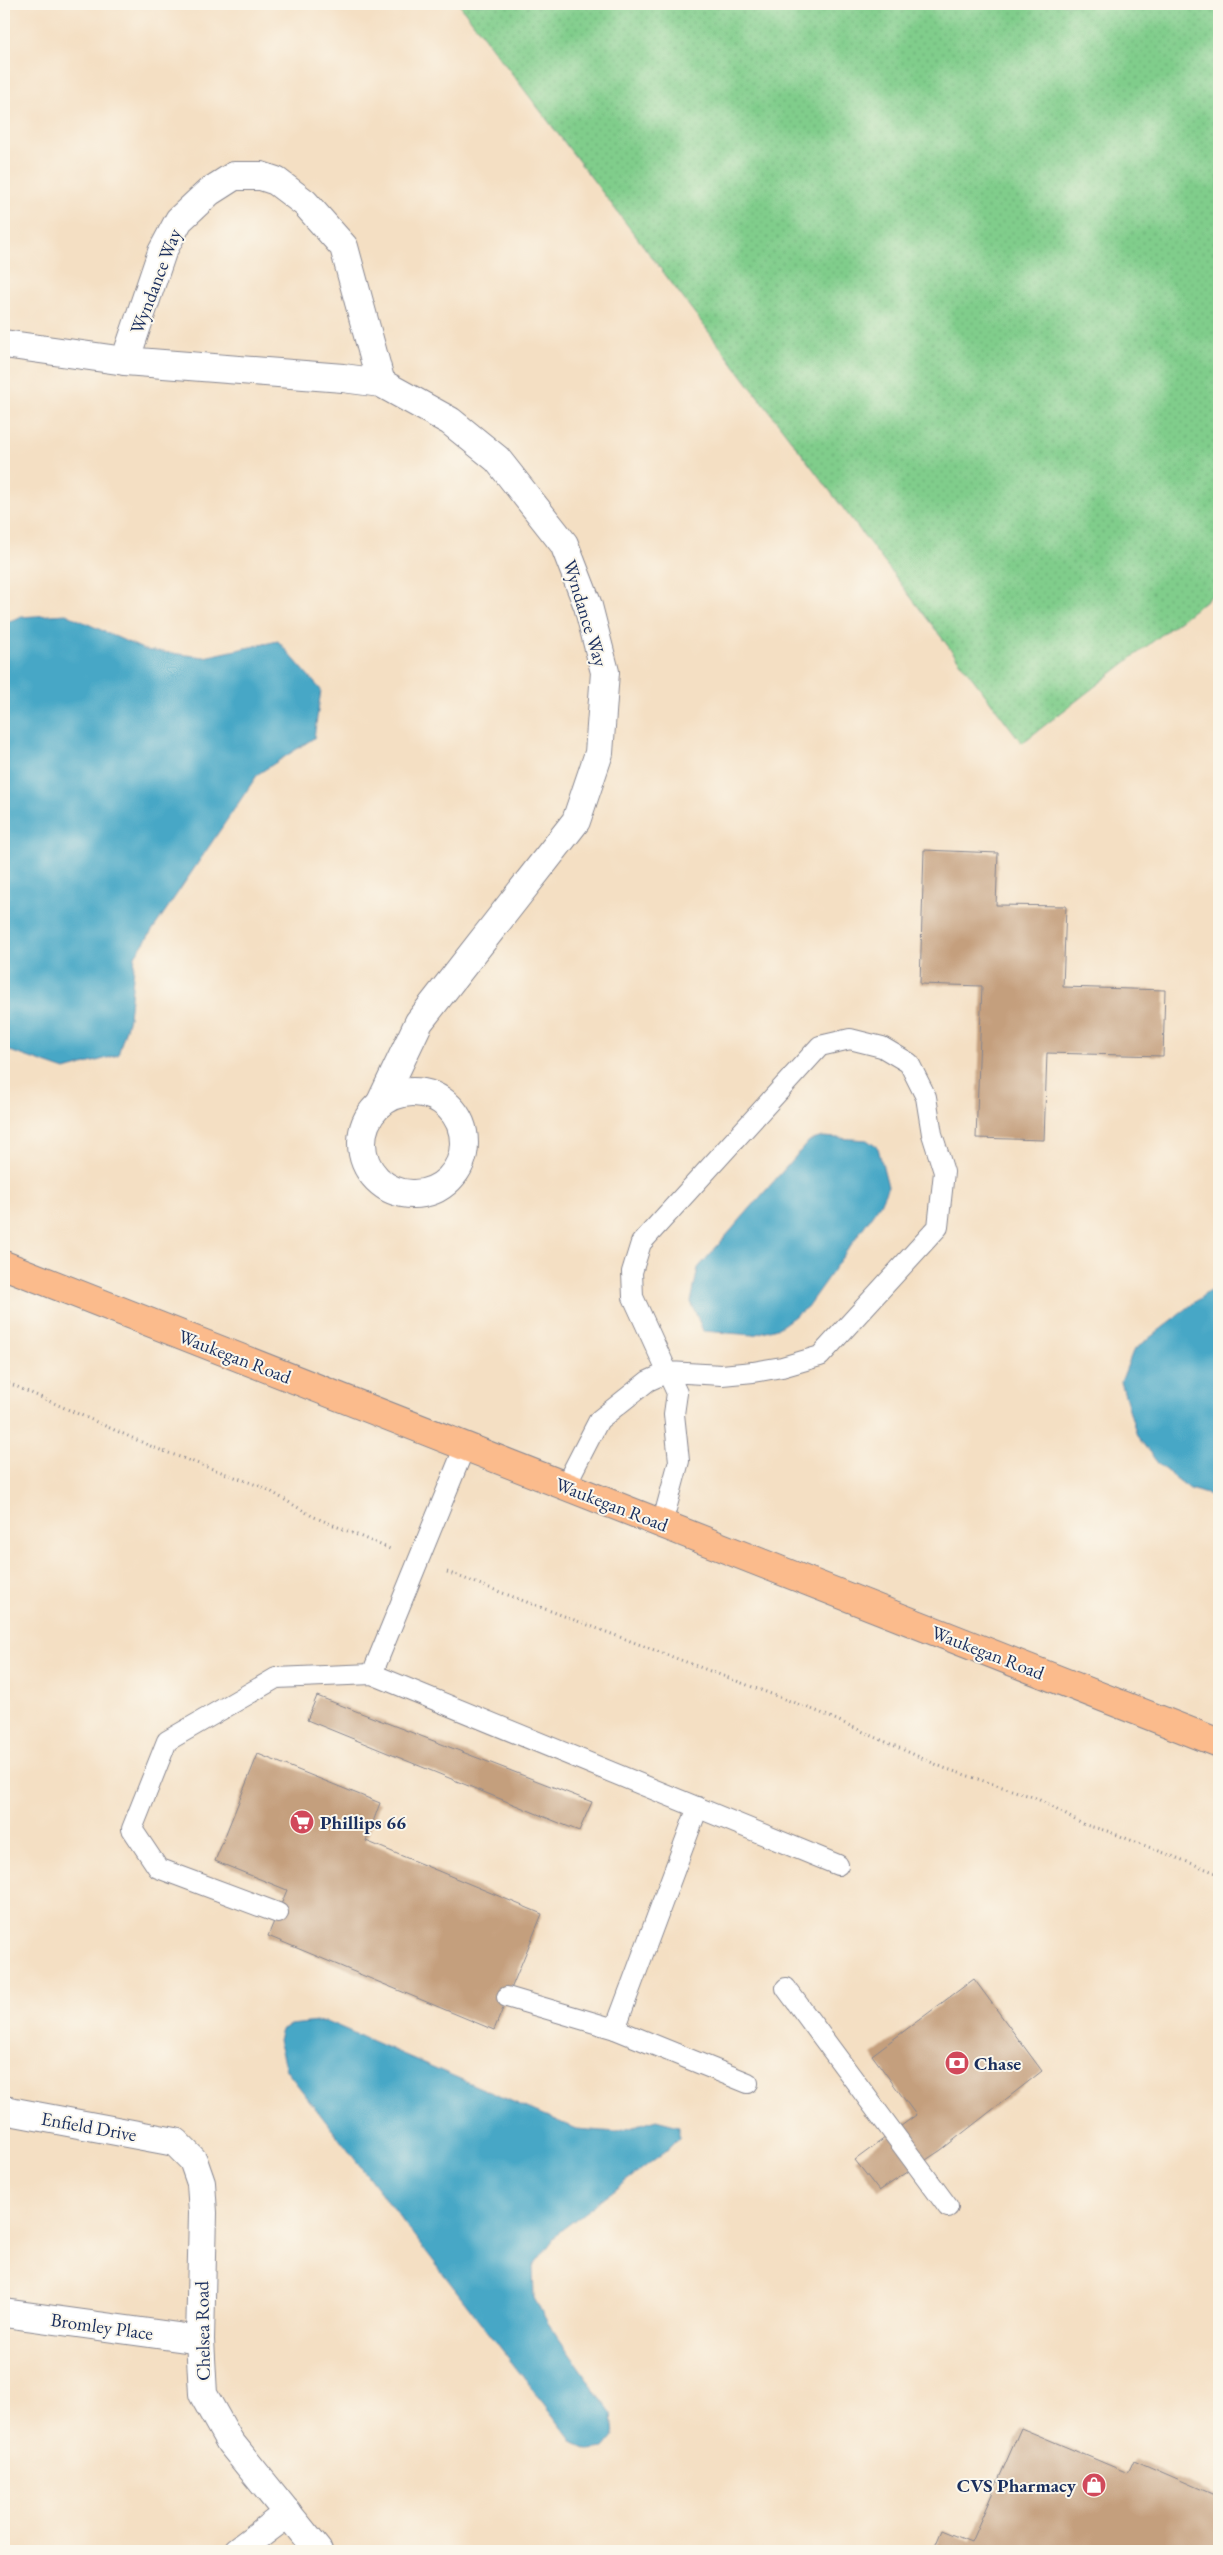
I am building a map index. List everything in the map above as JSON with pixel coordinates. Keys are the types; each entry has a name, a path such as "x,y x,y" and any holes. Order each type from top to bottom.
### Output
{"main road":[{"name":"Waukegan Road","path":"4,1265 1219,1743"}],"street":[{"name":"Wyndance Way","path":"124,361 162,252 179,220 209,192 234,176 261,176 276,181 305,203 344,247 380,383"},
{"name":"Wyndance Way","path":"4,344 124,361 333,377 380,383 450,421 497,459 564,544 588,606 605,672 599,753 576,821 419,1022 380,1104"},
{"name":"Enfield Drive","path":"4,2110 175,2142"},
{"name":"Chelsea Road","path":"175,2142 193,2160 201,2183 203,2213 200,2340 203,2394 230,2442 318,2551"},
{"name":"Bromley Place","path":"4,2313 200,2340"},
{"path":"238,2551 288,2513"}],"lane":[{"path":"565,1486 599,1420 648,1381 668,1372 722,1375 753,1372 782,1367 820,1356 938,1227 944,1172 932,1134 926,1096 909,1063 882,1047 850,1039 820,1046 641,1243 632,1272 633,1297 644,1325 668,1372 677,1393 674,1414 679,1461 662,1524"},
{"path":"372,1674 465,1446"},
{"path":"278,1913 158,1868 132,1829 166,1741 276,1678 372,1674 838,1865"},
{"path":"615,2028 698,1808"},
{"path":"786,1988 948,2207"},
{"path":"507,1997 615,2028 748,2082"}],"path":[{"path":"4,1381 156,1448 265,1488 312,1516 418,1561 819,1712 944,1768 1036,1798 1082,1824 1107,1831 1219,1874"}],"green space":[{"path":"459,4 1219,4 1219,590 1022,743"}],"water":[{"path":"66,614 145,650 204,657 278,641 321,690 314,738 258,774 135,956 129,1018 118,1055 65,1070 4,1049 4,623 20,617"},
{"path":"823,1137 867,1140 878,1148 888,1186 880,1204 807,1307 780,1327 753,1335 703,1331 691,1302 698,1268 809,1141"},
{"path":"1219,1283 1219,1498 1190,1489 1160,1466 1137,1436 1121,1382 1133,1351"},
{"path":"326,2021 576,2129 617,2132 656,2120 679,2126 679,2138 667,2150 560,2231 533,2266 534,2298 548,2323 612,2414 614,2436 604,2448 590,2450 574,2443 286,2070 278,2040 281,2030 290,2025"}],"building":[{"path":"924,850 998,853 996,905 1066,906 1063,987 1165,990 1163,1056 1047,1053 1044,1140 976,1138 982,986 920,984"},
{"name":"Phillips 66","path":"317,1696 592,1802 579,1831 307,1720"},
{"path":"258,1754 380,1803 366,1841 542,1914 494,2030 268,1936 287,1890 215,1861"},
{"name":"Chase","path":"974,1979 1042,2071 941,2150 879,2191 855,2160 916,2115 872,2055"},
{"name":"CVS Pharmacy","path":"1021,2428 1128,2473 1134,2460 1219,2497 1219,2551 933,2551 942,2530 971,2542"}],"place":[{"name":"Phillips 66","path":"302,1822"},
{"name":"Chase","path":"957,2063"},
{"name":"CVS Pharmacy","path":"1094,2485"}]}
